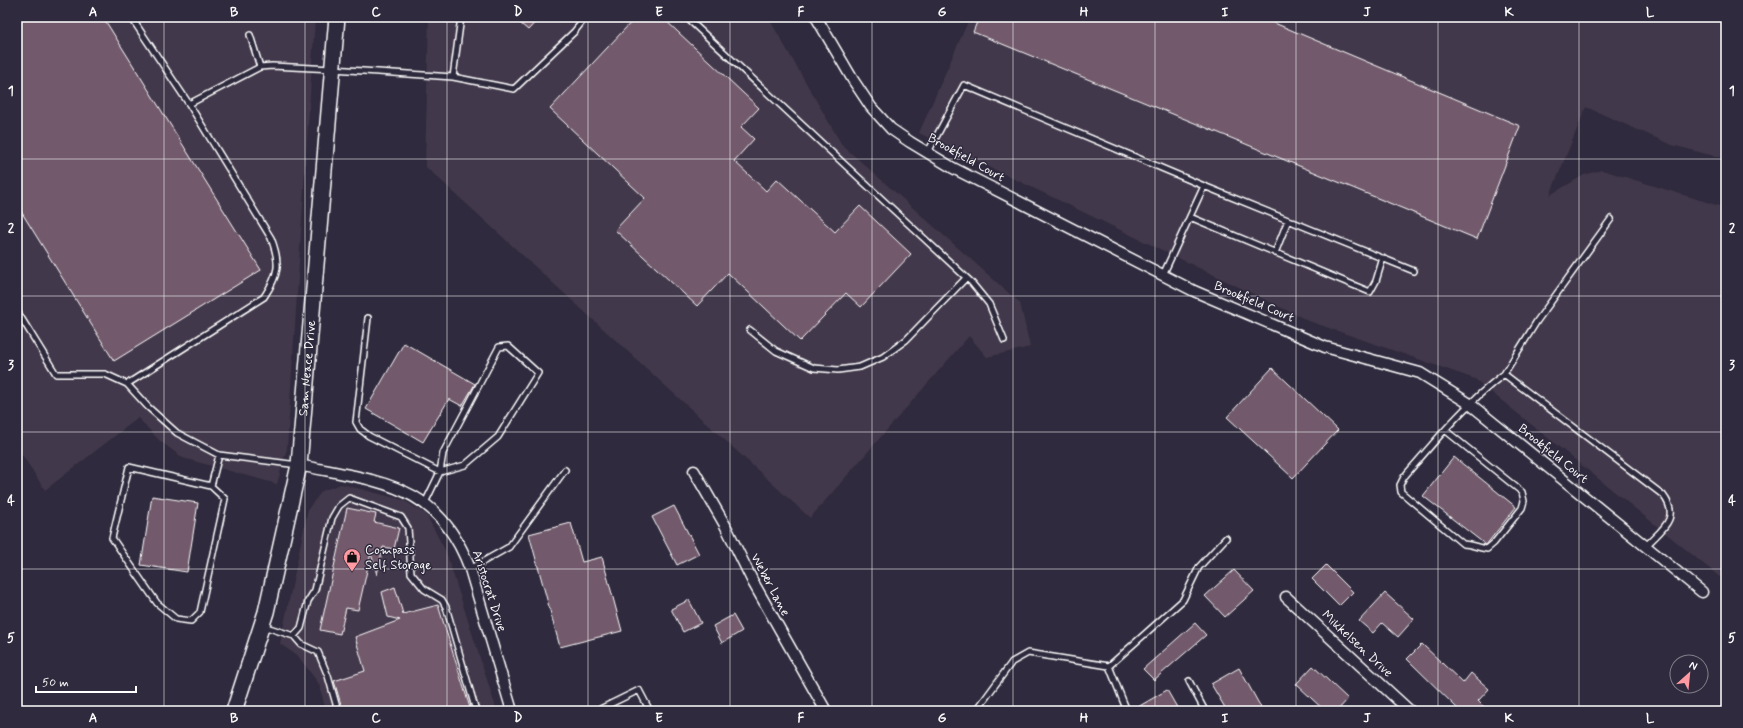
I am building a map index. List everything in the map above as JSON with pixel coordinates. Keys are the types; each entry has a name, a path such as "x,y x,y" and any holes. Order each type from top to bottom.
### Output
{"street":[{"name":"Sam Neace Drive","path":"234,711 262,625 299,465 337,17"},
{"name":"Brookfield Court","path":"816,17 853,80 871,107 891,129 910,142 953,168 1194,291 1325,347 1420,373 1470,404 1702,592"},
{"name":"Aristocrat Drive","path":"299,465 386,483 408,492 425,503 442,519 453,533 470,568 512,711"},
{"name":"Weber Lane","path":"694,471 725,525 756,589 826,711"},
{"name":"Mikkelsen Drive","path":"1286,596 1410,711"}],"lane":[{"path":"127,384 264,297 278,270 277,254 272,238 189,104 132,17"},
{"path":"453,77 461,17"},
{"path":"189,104 260,67 272,66 453,77 514,89 574,32 586,17"},
{"path":"686,17 966,278 989,304 1004,340"},
{"path":"250,35 260,67"},
{"path":"928,152 964,85 1204,186 1414,271"},
{"path":"1163,275 1204,186"},
{"path":"1190,217 1370,292 1376,281 1383,258"},
{"path":"1445,430 1522,492 1524,501 1522,508 1487,549 1480,548 1472,544 1463,544 1401,492 1400,485 1404,477 1445,430 1486,388 1504,374 1537,320 1610,219"},
{"path":"1275,253 1288,220"},
{"path":"750,330 776,351 814,368 838,370 860,367 883,357 906,340 966,278"},
{"path":"17,311 56,374 105,374 127,384 148,407 176,433 219,455 299,465"},
{"path":"368,318 356,422 360,430 369,436 440,472 464,465 498,437 538,373 508,346 499,347 443,452 440,472 425,503"},
{"path":"1504,374 1663,495 1670,503 1670,518 1666,525 1646,546"},
{"path":"211,486 219,455"},
{"path":"129,467 211,486 225,499 200,612 191,621 176,619 157,603 112,538 129,467"},
{"path":"470,568 509,547 565,470"},
{"path":"294,636 302,628 308,602 315,590 332,518 339,506 349,498 401,517 408,528 411,573 424,589 442,600 446,607 476,711"},
{"path":"1109,666 1183,600 1199,567 1226,538"},
{"path":"262,625 294,636 301,644 318,652 328,676 338,711"},
{"path":"976,711 1012,662 1028,653 1109,666"},
{"path":"1109,666 1127,711"},
{"path":"1189,682 1205,711"},
{"path":"596,711 639,690 650,711"}],"shaded area":[{"path":"17,17 315,17 287,448 277,484 183,458 160,441 138,418 45,490 17,447"},
{"path":"429,17 768,17 842,145 1020,303 1030,347 987,357 969,336 810,518 425,166"},
{"path":"970,17 1726,17 1726,159 1672,145 1586,107 1550,195 1584,175 1602,170 1726,208 1726,582 1475,379 1309,321 919,133"},
{"path":"341,484 403,500 426,514 446,552 497,711 326,711 319,684 298,656 280,644 308,509 322,491"}],"building":[{"path":"17,17 103,17 261,270 114,361 17,205"},
{"path":"513,17 540,17 528,30"},
{"path":"636,17 662,17 759,108 741,127 754,139 734,161 766,191 777,179 835,232 860,206 911,254 861,307 846,293 800,341 728,273 697,306 615,230 645,198 550,109"},
{"path":"979,17 1260,17 1520,126 1477,239 973,32"},
{"path":"404,343 475,384 462,406 449,399 423,442 366,409"},
{"path":"1272,368 1338,430 1293,478 1227,417"},
{"path":"1454,457 1516,507 1486,545 1423,496"},
{"path":"152,496 198,503 187,572 141,565"},
{"path":"674,506 699,554 677,565 652,517"},
{"path":"347,508 376,514 374,522 399,528 394,549 383,547 377,575 371,553 358,610 346,608 340,634 320,630"},
{"path":"571,523 582,562 602,557 622,631 560,647 529,534"},
{"path":"1326,565 1353,592 1339,606 1312,579"},
{"path":"1234,570 1254,591 1225,617 1205,596"},
{"path":"395,587 403,614 438,605 471,711 343,711 334,681 365,671 355,637 400,620 388,617 382,592"},
{"path":"1385,593 1414,619 1398,637 1382,623 1373,633 1359,621"},
{"path":"689,600 701,623 683,632 671,609"},
{"path":"733,615 742,631 722,643 713,626"},
{"path":"1195,623 1206,635 1154,680 1143,669"},
{"path":"1422,644 1463,683 1471,673 1489,689 1478,701 1488,711 1460,711 1407,659"},
{"path":"1313,666 1348,699 1337,711 1325,711 1296,684"},
{"path":"1239,668 1263,711 1227,711 1211,684"},
{"path":"1167,690 1179,711 1131,711"}],"place":[{"name":"Compass Self Storage","path":"352,572"}]}
